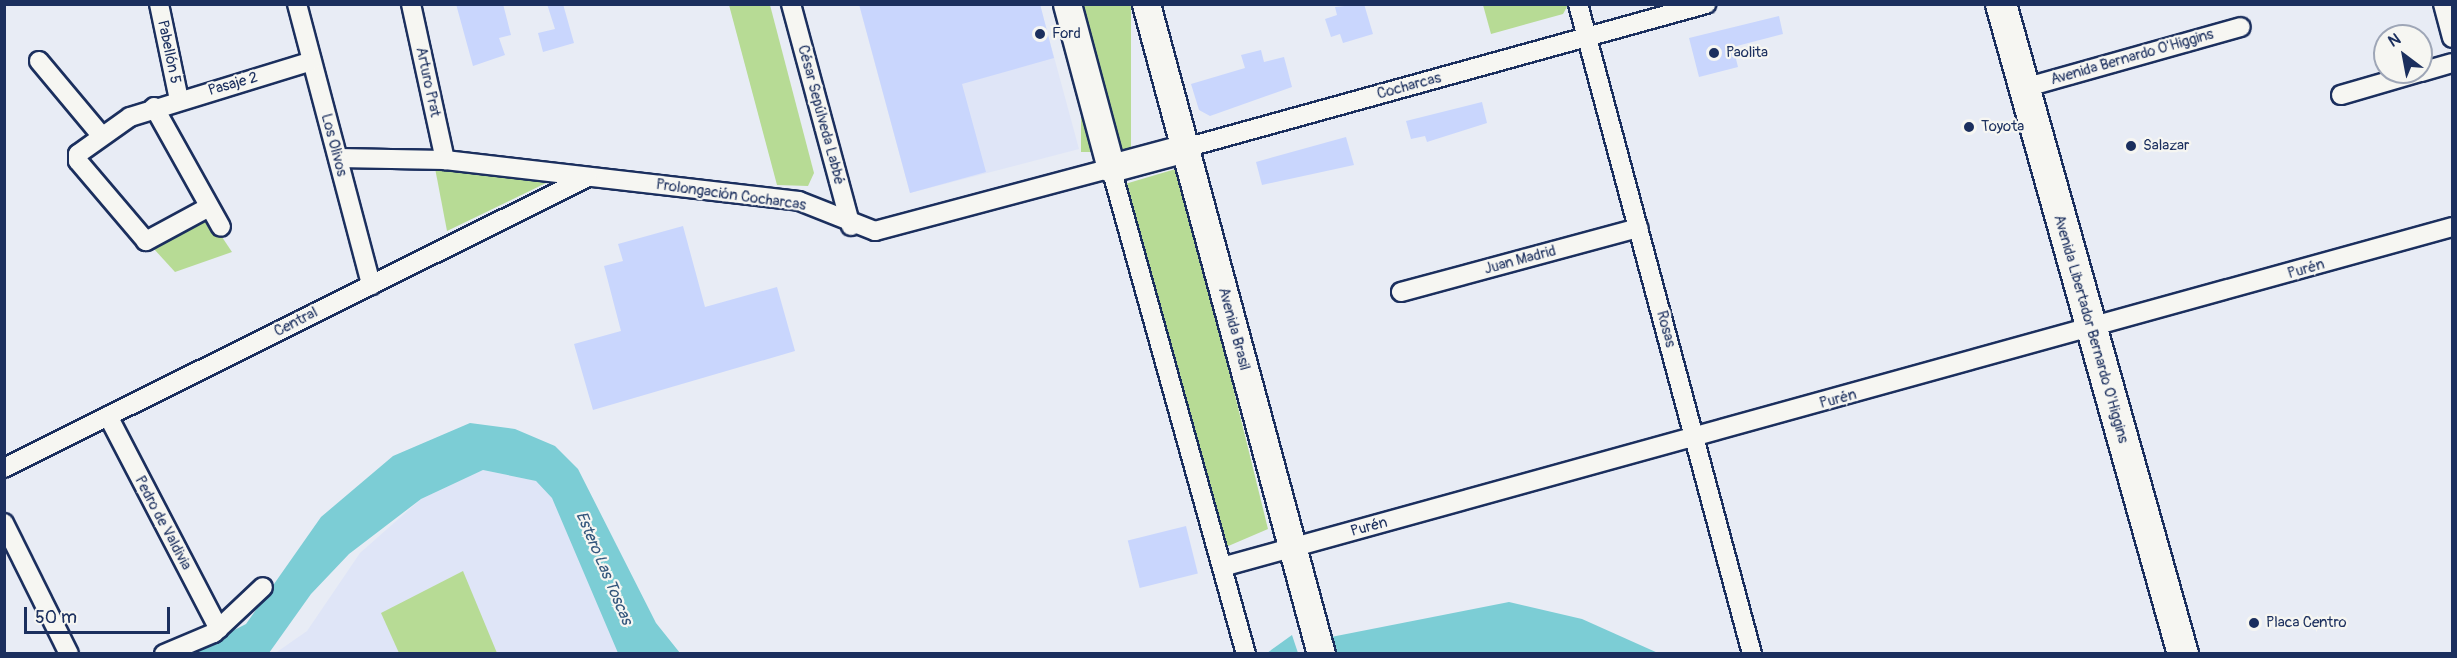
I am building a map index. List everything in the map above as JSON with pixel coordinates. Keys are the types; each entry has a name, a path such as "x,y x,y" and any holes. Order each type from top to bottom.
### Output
{"main road":[{"path":"1067,4 1111,168"},
{"name":"Avenida Brasil","path":"1146,4 1321,654"},
{"name":"Avenida Libertador Bernardo O'Higgins","path":"2001,4 2090,329 2183,654"},
{"name":"Cocharcas","path":"1111,168 1185,148"}],"street":[{"name":"Pabellón 5","path":"159,4 179,100"},
{"name":"Los Olivos","path":"297,4 371,285"},
{"name":"Arturo Prat","path":"411,4 445,160"},
{"name":"César Sepúlveda Labbé","path":"791,4 851,226"},
{"name":"Rosas","path":"1578,4 1752,654"},
{"name":"Cocharcas","path":"1185,148 1706,4"},
{"path":"2443,4 2452,38"},
{"name":"Avenida Bernardo O'Higgins","path":"2024,88 2241,27"},
{"path":"39,61 100,134"},
{"name":"Pasaje 2","path":"209,207 146,241 78,161 78,154 100,134 154,107 312,62"},
{"path":"2433,69 2452,63"},
{"path":"2341,95 2379,84"},
{"path":"154,107 221,227"},
{"name":"Prolongación Cocharcas","path":"338,158 445,160 799,201 851,226 890,229 1111,168"},
{"path":"1111,168 1246,654"},
{"name":"Central","path":"4,468 588,177"},
{"name":"Purén","path":"1222,567 1696,438 2452,227"},
{"name":"Juan Madrid","path":"1401,292 1639,228"},
{"name":"Pedro de Valdivia","path":"108,417 219,629"},
{"path":"4,523 69,654"},
{"path":"164,654 219,629 263,587"}],"shaded area":[{"path":"859,5 1040,5 1079,149 910,193"},
{"path":"483,470 536,481 569,515 629,654 274,654 307,631 360,553 421,499"}],"green space":[{"path":"1568,4 1563,14 1491,34 1483,5"},
{"path":"729,5 770,5 814,173 808,186 777,185"},
{"path":"1081,5 1131,5 1131,152 1081,152"},
{"path":"435,168 546,183 447,231"},
{"path":"1179,168 1268,529 1226,547 1125,184"},
{"path":"208,216 232,252 175,272 154,249"},
{"path":"463,571 497,653 399,653 381,613"}],"water":[{"name":"Estero Las Toscas","path":"470,423 515,429 555,446 578,469 656,623 680,653 618,653 552,498 536,481 483,470 421,499 349,554 311,594 269,653 187,654 246,624 321,517 393,456"},
{"path":"1509,602 1582,619 1658,653 1332,653 1326,638"},
{"path":"1292,635 1298,653 1267,653"}],"building":[{"path":"456,4 503,4 511,35 499,38 505,55 473,66"},
{"path":"547,4 563,4 574,43 543,52 538,33 555,29"},
{"path":"859,4 1040,4 1054,58 962,84 986,172 910,193"},
{"path":"1364,4 1373,34 1343,43 1340,34 1331,37 1325,19 1337,15 1335,7"},
{"name":"Paolita","path":"1779,16 1783,34 1733,47 1738,67 1699,77 1689,38"},
{"path":"1261,50 1264,62 1284,57 1292,87 1210,116 1199,110 1191,84 1245,68 1241,55"},
{"path":"1482,102 1487,123 1427,142 1425,136 1411,139 1406,121"},
{"path":"1346,137 1354,165 1262,185 1256,162"},
{"path":"683,226 705,307 777,287 795,351 593,410 574,344 621,331 604,266 623,261 618,244"},
{"path":"1186,526 1198,574 1140,588 1128,541"}],"place":[{"name":"Ford","path":"1040,34"},
{"name":"Paolita","path":"1714,53"},
{"name":"Toyota","path":"1969,127"},
{"name":"Salazar","path":"2131,146"},
{"name":"Placa Centro","path":"2254,623"}]}
